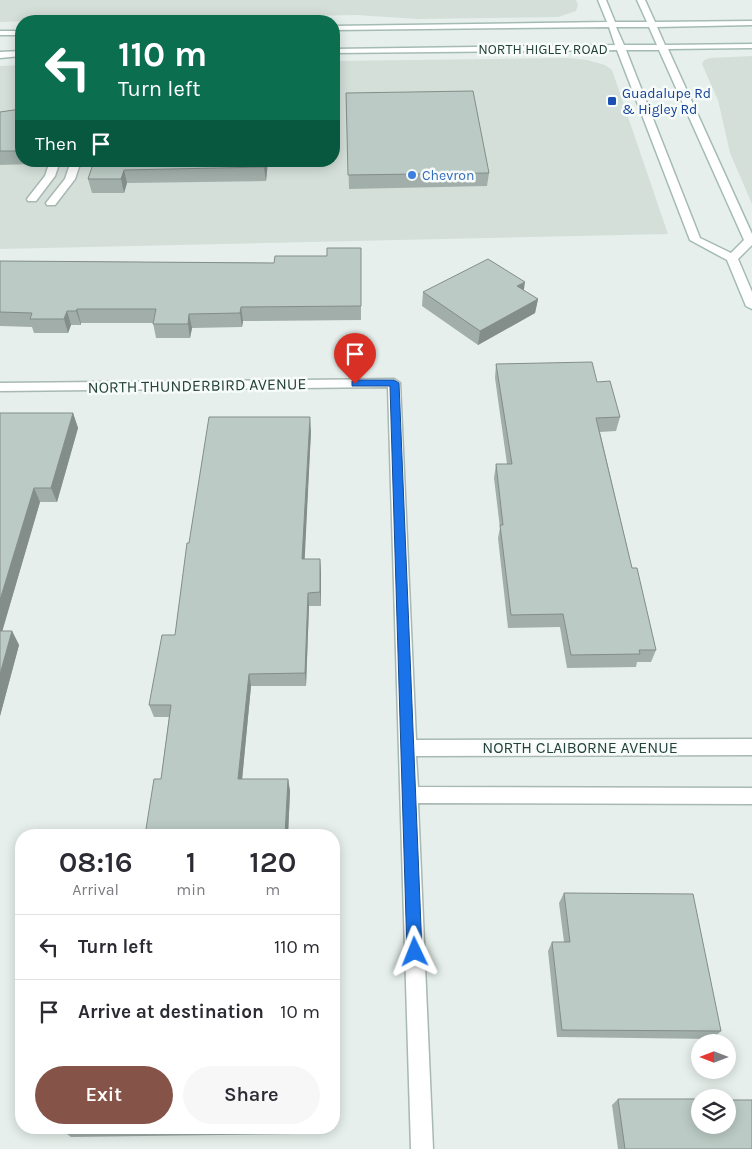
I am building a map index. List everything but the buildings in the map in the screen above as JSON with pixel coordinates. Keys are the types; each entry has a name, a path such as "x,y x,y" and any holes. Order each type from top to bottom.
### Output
{"main road":[{"path":"602,0 695,240 732,258 752,306"},
{"path":"640,0 750,242 732,258"},
{"name":"NORTH HIGLEY ROAD","path":"340,28 752,23"},
{"path":"0,33 15,33"},
{"name":"NORTH HIGLEY ROAD","path":"340,50 752,46"},
{"path":"0,55 15,54"},
{"path":"32,199 50,176 53,167"},
{"path":"51,203 70,179 74,167"},
{"name":"NORTH THUNDERBIRD AVENUE","path":"0,387 394,383 407,748"},
{"name":"NORTH CLAIBORNE AVENUE","path":"407,748 752,747"},
{"path":"407,748 422,1149"},
{"path":"409,794 752,796"}],"shaded area":[{"path":"0,0 576,0 578,5 576,11 558,17 417,19 357,15 15,15 15,21 0,22"},
{"path":"752,56 752,204 730,153 718,100 702,64 704,60 710,58"},
{"path":"568,58 587,60 605,65 612,70 668,234 0,249 0,66 15,65 15,167 340,167 340,61"}],"place":[{"name":"Guadalupe Rd & Higley Rd","path":"612,101"},
{"name":"Chevron","path":"412,175"}],"route":[{"path":"355,384 394,383 415,952"}]}
